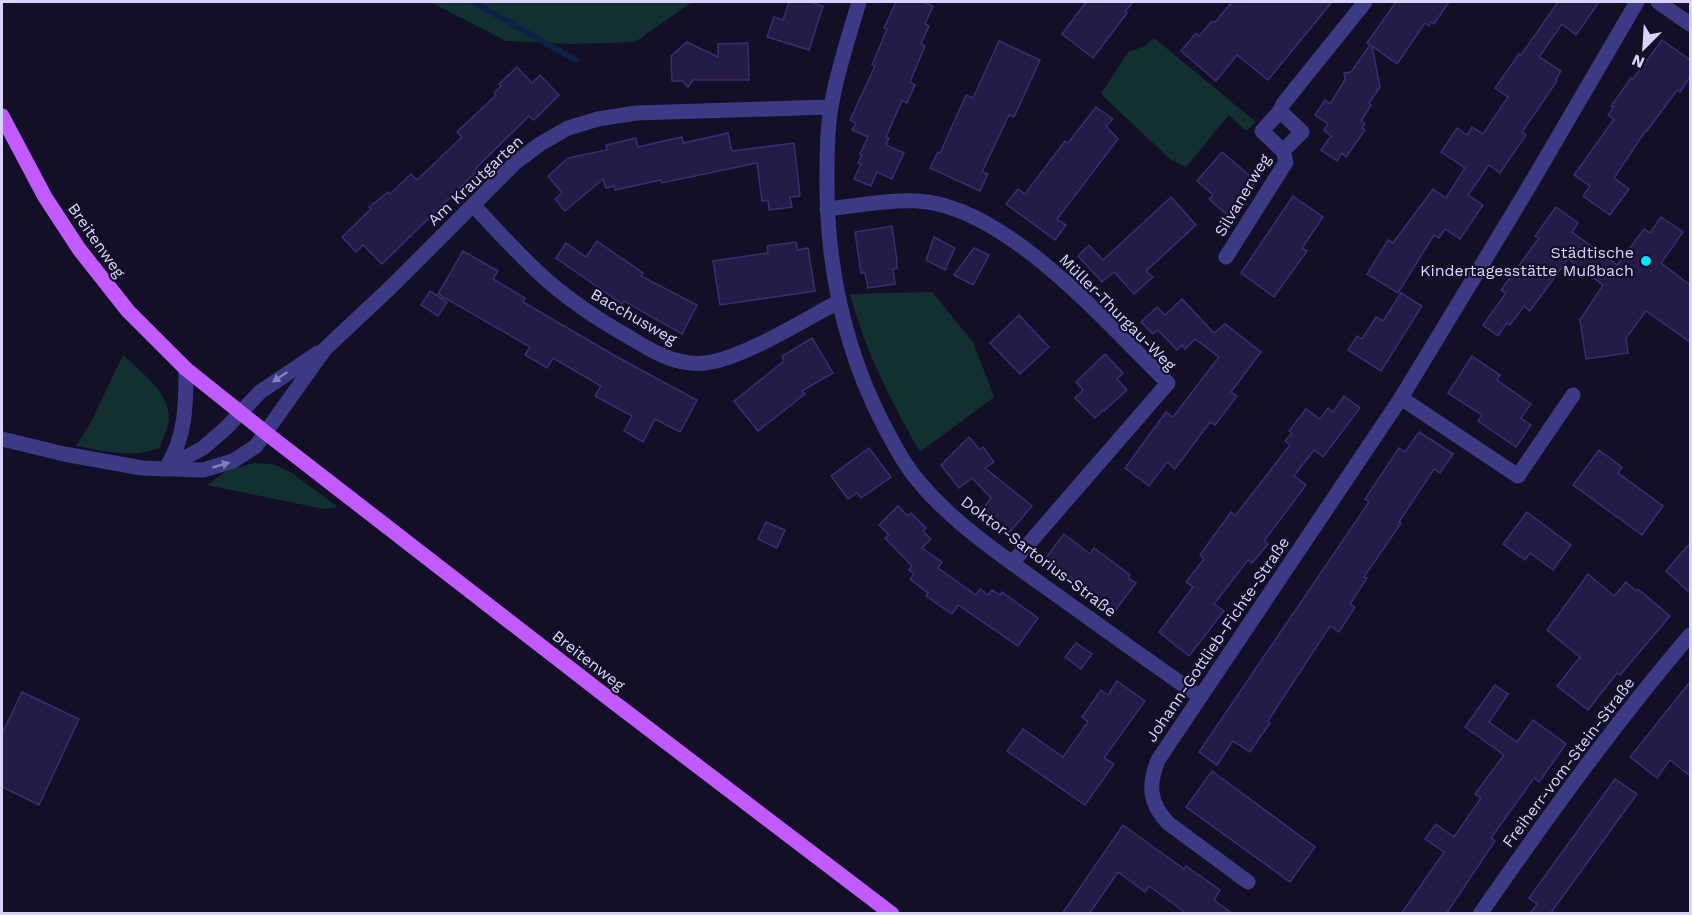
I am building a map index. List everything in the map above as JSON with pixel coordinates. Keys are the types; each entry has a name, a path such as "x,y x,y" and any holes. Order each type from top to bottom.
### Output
{"main road":[{"name":"Breitenweg","path":"2,116 45,197 79,249 128,311 186,369 266,434 892,914"}],"street":[{"name":"Doktor-Sartorius-Straße","path":"859,2 831,107 827,146 826,209 838,302 855,358 873,404 894,446 915,478 937,501 1012,563 1199,696"},
{"name":"Silvanerweg","path":"1226,257 1286,162 1283,151 1262,131 1365,2"},
{"name":"Johann-Gottlieb-Fichte-Straße","path":"1248,882 1168,823 1154,805 1152,781 1158,760 1401,398 1637,2"},
{"path":"1658,2 1690,24"},
{"name":"Am Krautgarten","path":"240,413 270,384 325,349 392,286 515,163 540,144 568,128 598,119 636,113 831,107"},
{"name":"Silvanerweg","path":"1280,111 1302,132 1283,151"},
{"name":"Müller-Thurgau-Weg","path":"826,209 918,201 942,206 989,225 1019,244 1055,272 1168,383 1012,563"},
{"name":"Bacchusweg","path":"473,205 539,273 565,295 599,320 678,362 707,363 728,357 838,302"},
{"name":"Am Krautgarten","path":"266,434 325,349"},
{"path":"166,468 177,447 184,424 186,369"},
{"path":"1401,398 1518,476 1573,395"},
{"path":"166,468 203,448 226,429 240,413"},
{"path":"2,439 121,465 187,471 203,470 233,461 256,446 266,434"},
{"name":"Freiherr-vom-Stein-Straße","path":"1480,914 1581,771 1690,635"}],"green space":[{"path":"430,2 692,2 635,42 571,44 506,41"},
{"path":"1154,38 1256,122 1246,131 1229,115 1186,167 1171,160 1101,94 1128,52 1145,46"},
{"path":"932,292 973,342 994,397 920,452 880,375 863,335 850,294"},
{"path":"123,355 158,389 167,407 168,424 159,448 128,454 76,446 91,422"},
{"path":"255,463 273,464 292,473 338,507 324,509 207,485 227,470"}],"building":[{"path":"789,2 809,2 823,6 809,50 767,37 774,17 783,20"},
{"path":"896,2 923,2 933,6 925,24 929,26 921,44 925,46 910,82 915,85 907,103 902,101 886,137 889,138 886,145 904,153 892,179 877,172 871,186 854,179 861,164 858,163 862,155 860,154 868,137 852,130 856,123 850,120 875,66 872,65 887,29 884,28"},
{"path":"1086,2 1133,2 1093,58 1062,34"},
{"path":"1232,2 1332,2 1268,80 1237,55 1216,81 1181,51 1196,33 1199,36 1212,21 1215,22"},
{"path":"1396,2 1449,2 1434,24 1431,22 1429,26 1425,23 1397,64 1372,46 1380,87 1361,121 1365,124 1362,128 1365,130 1346,157 1342,153 1337,161 1321,150 1331,136 1324,130 1328,124 1315,115 1325,100 1330,104 1345,80 1344,73 1351,72 1370,45 1367,43"},
{"path":"1558,2 1599,2 1576,35 1562,24 1539,57 1561,71 1557,81 1522,132 1526,135 1500,173 1489,165 1468,195 1483,205 1460,239 1445,229 1439,238 1434,235 1398,293 1367,274 1388,240 1393,243 1433,189 1446,198 1465,168 1441,152 1457,128 1467,135 1472,127 1483,134 1508,97 1495,88"},
{"path":"1662,40 1690,60 1690,77 1680,92 1677,90 1646,130 1614,178 1629,189 1610,215 1583,196 1590,186 1574,175 1614,119 1608,115 1614,107 1611,106"},
{"path":"999,41 1040,60 1014,117 1009,115 982,172 988,174 980,191 930,168 938,152 940,153 966,95 973,98"},
{"path":"687,42 718,57 718,44 748,43 749,80 693,80 688,87 683,81 672,81 671,56"},
{"path":"517,67 532,83 540,75 559,95 534,120 529,116 476,168 478,170 382,264 363,245 356,252 342,237 371,209 369,207 388,192 390,194 411,174 417,180 462,137 457,132 496,95 494,93 501,86 499,84"},
{"path":"1096,107 1113,119 1106,126 1118,139 1057,219 1066,225 1055,240 1006,204 1018,189 1025,194 1065,141 1068,143"},
{"path":"728,133 732,151 794,143 800,196 790,197 792,207 769,210 768,200 762,201 757,163 662,183 661,180 615,190 614,186 606,188 603,179 565,211 555,199 562,193 548,176 568,158 607,150 606,145 636,138 638,147 682,137 683,143"},
{"path":"1222,152 1256,181 1227,215 1209,199 1213,195 1197,181"},
{"path":"1293,196 1323,217 1302,248 1307,251 1274,297 1241,273"},
{"path":"1171,197 1196,225 1146,271 1153,277 1134,294 1114,272 1102,282 1078,256 1089,245 1103,260"},
{"path":"1556,207 1578,223 1572,232 1617,265 1644,229 1650,233 1661,217 1683,232 1661,263 1690,285 1690,342 1646,311 1626,338 1628,353 1586,359 1580,320 1603,285 1568,259 1530,311 1524,306 1510,325 1507,323 1498,336 1483,325 1506,293 1501,290 1539,238 1535,236"},
{"path":"892,226 897,261 897,268 893,269 895,284 868,288 865,273 861,273 855,232"},
{"path":"934,237 955,248 945,270 926,260"},
{"path":"597,241 643,273 641,276 697,305 682,334 624,301 622,304 556,258 566,243 586,257"},
{"path":"796,242 798,250 808,248 815,291 720,305 713,261 768,253 767,246"},
{"path":"974,248 989,255 973,285 954,275"},
{"path":"463,251 498,271 493,279 525,298 523,302 697,400 680,432 655,419 643,442 624,431 632,416 595,396 601,386 553,358 547,368 525,355 530,347 438,294"},
{"path":"430,291 447,302 438,316 421,305"},
{"path":"1401,293 1422,306 1381,371 1348,350 1357,336 1362,339 1376,317 1383,321"},
{"path":"1182,299 1214,333 1225,324 1261,352 1231,392 1237,396 1215,425 1210,422 1175,469 1167,462 1149,486 1125,468 1166,412 1173,417 1219,357 1195,339 1185,349 1182,345 1177,350 1158,330 1153,334 1141,322 1157,307 1165,315"},
{"path":"1019,315 1049,347 1020,374 990,343"},
{"path":"812,338 833,373 802,391 805,394 758,431 734,401 784,361 782,356"},
{"path":"1105,354 1123,373 1117,379 1127,390 1095,418 1075,398 1083,390 1076,382"},
{"path":"1472,356 1500,375 1497,380 1531,404 1521,418 1531,425 1516,447 1478,421 1482,415 1448,393"},
{"path":"1344,396 1360,408 1323,457 1314,450 1294,476 1306,485 1264,541 1268,544 1252,563 1248,560 1214,604 1224,611 1189,656 1159,632 1193,587 1186,582 1204,559 1200,555 1231,512 1235,516 1290,445 1285,441 1292,433 1289,431 1306,409 1320,419 1328,408 1333,412"},
{"path":"1419,432 1453,454 1440,473 1434,469 1364,577 1367,578 1350,604 1355,607 1339,632 1330,626 1250,752 1233,741 1217,765 1199,752 1369,502 1365,499 1399,448 1405,452"},
{"path":"969,437 980,450 983,447 994,462 985,468 1032,506 1009,533 981,511 991,498 972,478 959,488 941,465"},
{"path":"869,448 891,477 861,498 857,493 848,499 831,476"},
{"path":"1599,450 1622,467 1618,473 1663,506 1642,535 1573,485"},
{"path":"898,506 908,516 911,513 926,528 923,531 931,539 922,548 942,562 938,568 976,595 980,589 988,595 992,590 1000,595 1002,592 1038,618 1018,646 958,605 952,614 926,596 928,593 910,579 914,574 909,570 912,566 885,538 889,535 879,525"},
{"path":"1527,512 1571,545 1553,570 1530,553 1525,560 1503,544"},
{"path":"766,522 785,530 777,548 758,539"},
{"path":"1064,534 1090,554 1094,548 1130,575 1128,578 1136,583 1115,611 1045,559"},
{"path":"1690,543 1690,593 1666,571"},
{"path":"1588,574 1614,596 1626,582 1670,616 1620,675 1617,673 1588,710 1557,686 1580,657 1547,630"},
{"path":"1076,643 1092,654 1081,669 1065,657"},
{"path":"1117,681 1145,701 1104,758 1114,764 1085,805 1007,751 1023,729 1063,757 1088,722 1082,717 1101,690 1108,695"},
{"path":"1690,682 1690,776 1670,760 1657,778 1630,757"},
{"path":"1495,685 1508,694 1489,722 1517,742 1533,720 1566,744 1539,782 1534,778 1491,838 1495,841 1446,914 1401,914 1444,852 1425,839 1436,824 1454,837 1481,798 1475,794 1504,755 1465,727"},
{"path":"22,692 79,719 39,805 2,787 2,734"},
{"path":"1212,771 1315,847 1290,882 1186,807"},
{"path":"1615,779 1637,794 1550,914 1530,914 1537,904 1529,898"},
{"path":"1123,825 1184,869 1186,866 1220,890 1214,900 1233,914 1187,914 1149,886 1145,892 1118,872 1089,914 1062,914"}],"waterway":[{"path":"473,2 576,60"}],"place":[{"name":"Städtische Kindertagesstätte Mußbach","path":"1646,261"}]}
